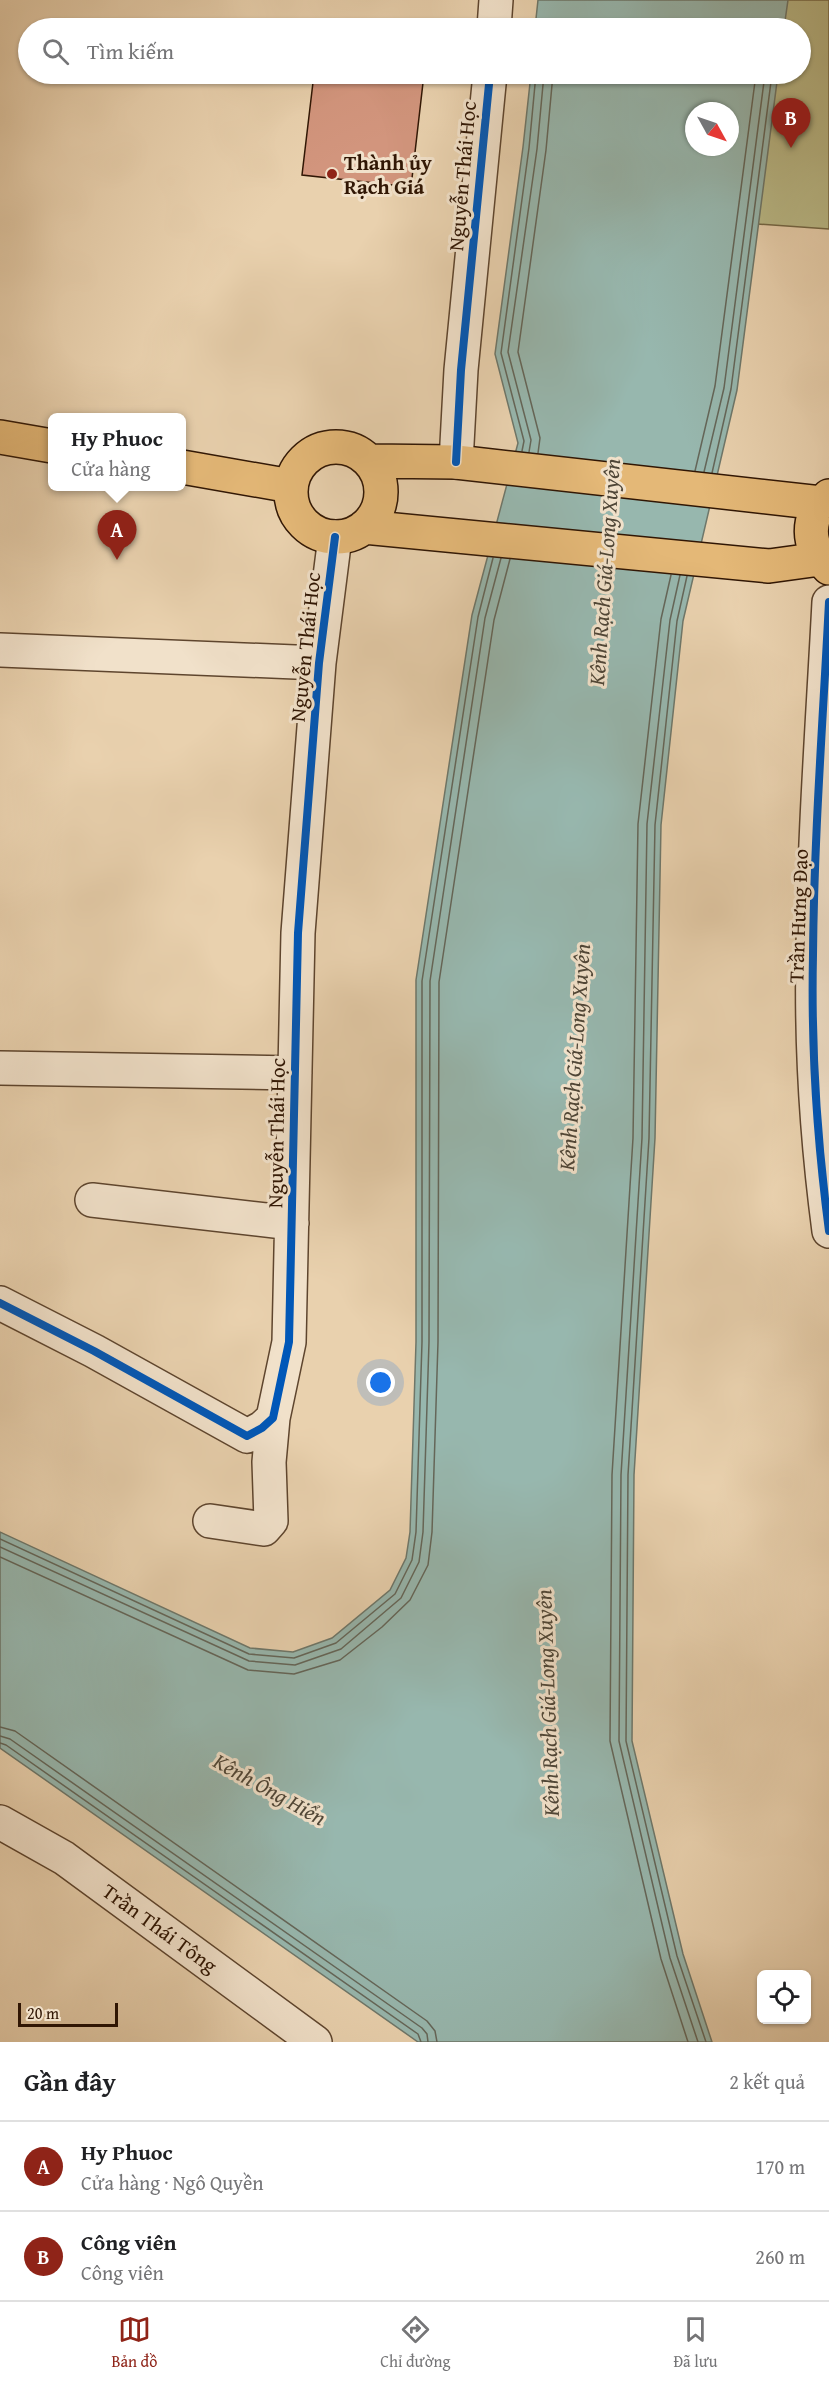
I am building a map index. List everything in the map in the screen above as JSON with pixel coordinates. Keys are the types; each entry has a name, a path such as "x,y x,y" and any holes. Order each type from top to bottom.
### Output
{"main road":[{"path":"0,437 48,445"},
{"path":"350,532 374,516 380,502 381,488 378,474 370,462 358,453 345,447 330,447 304,460 291,486 292,501 297,516 307,527 321,535 407,531 769,566 824,564 813,546 810,531 813,516 825,499"},
{"path":"370,462 456,462 784,498 825,499"},
{"path":"186,468 291,486"}],"street":[{"path":"495,18 496,0"},
{"name":"Nguyễn Thái Học","path":"456,462 461,370 489,84"},
{"name":"Nguyễn Thái Học","path":"210,1521 264,1529 271,1521 269,1462 273,1418 289,1342 298,933 320,663 350,532"},
{"name":"Trần Hưng Đạo","path":"829,602 813,955 822,1054 821,1173 829,1231"},
{"path":"0,650 320,663"},
{"path":"0,1068 295,1073"},
{"path":"92,1200 292,1223"},
{"path":"0,1303 94,1351 247,1436 262,1428 273,1418"},
{"name":"Trần Thái Tông","path":"0,1822 64,1858 315,2042"}],"green space":[{"path":"771,0 829,0 829,229 743,223 760,84 811,84 811,18 768,18"}],"water":[{"path":"538,0 788,0 785,18 536,18"},
{"path":"530,84 777,84 737,390 683,621 661,825 655,1138 634,1475 632,1741 683,1954 712,2042 418,2042 0,1748 0,1532 250,1648 293,1652 332,1638 390,1590 406,1558 410,1532 416,1342 416,980 472,615 518,443 495,354"}],"building":[{"path":"313,84 423,84 411,187 302,175"}],"cycle path":[{"path":"456,462 461,370 489,84"},
{"path":"0,1303 94,1351 247,1436 262,1428 273,1418 289,1342 298,933 319,663 335,537"},
{"path":"829,602 817,822 813,990 816,1093 829,1231"}],"place":[{"name":"Công viên","path":"791,148"},
{"name":"Thành ủy Rạch Giá","path":"332,174"},
{"name":"Hy Phuoc","path":"117,560"}],"water label":[{"name":"Kênh Rạch Giá-Long Xuyên","path":"604,572"},
{"name":"Kênh Rạch Giá-Long Xuyên","path":"574,1057"},
{"name":"Kênh Rạch Giá-Long Xuyên","path":"547,1703"},
{"name":"Kênh Ông Hiển","path":"270,1789"}]}
